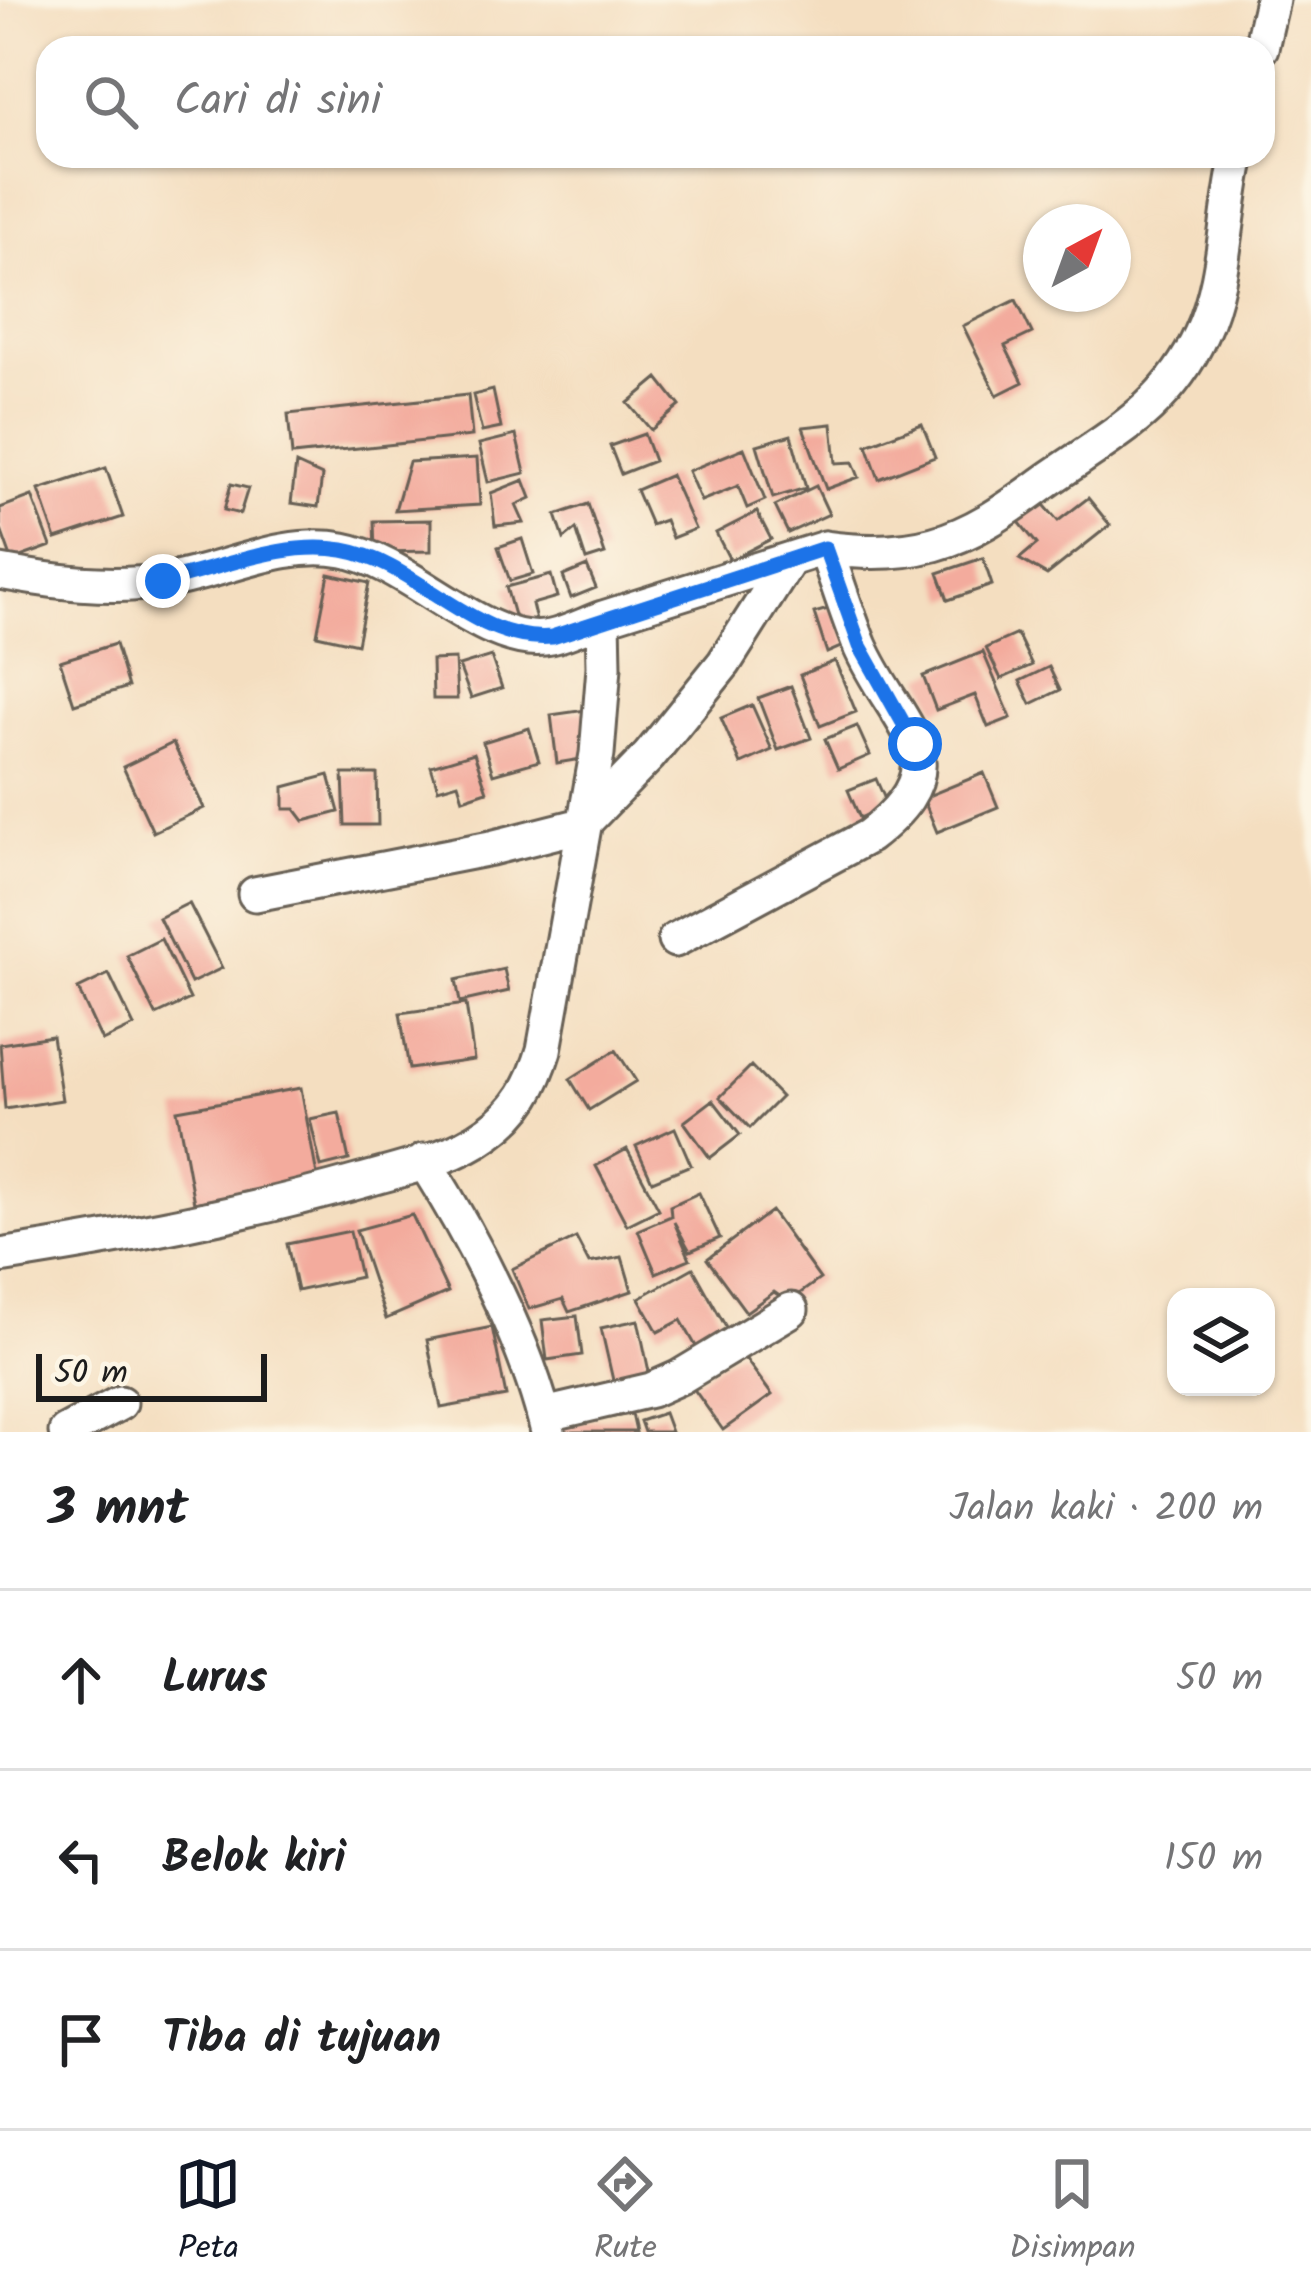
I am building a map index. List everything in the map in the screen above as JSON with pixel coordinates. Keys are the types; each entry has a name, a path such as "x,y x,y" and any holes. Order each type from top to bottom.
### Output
{"street":[{"path":"1264,36 1272,0"},
{"path":"0,572 101,585 163,581 259,555 313,547 349,551 506,634 552,637 825,548 862,553 900,550 957,537 1012,506 1145,412 1177,376 1203,331 1219,277 1236,168"},
{"path":"675,940 869,836 912,796 919,772 915,744 860,646 825,548"},
{"path":"255,894 491,848 582,825 649,756 712,679 790,559"},
{"path":"0,1256 241,1214 424,1161 485,1136 523,1100 544,1050 597,754 603,618"},
{"path":"424,1161 471,1238 518,1344 546,1423 680,1377 791,1310"},
{"path":"67,1432 120,1403"}],"building":[{"path":"1016,300 1032,333 1005,346 1023,382 997,395 963,326"},
{"path":"658,378 680,406 651,430 628,403"},
{"path":"493,390 501,428 482,432 473,395"},
{"path":"468,395 472,436 292,455 288,414"},
{"path":"832,424 836,463 853,462 859,477 826,489 803,427"},
{"path":"922,424 935,457 879,479 867,445"},
{"path":"644,434 654,461 621,474 610,446"},
{"path":"516,435 525,473 488,482 479,444"},
{"path":"791,435 806,488 773,498 757,445"},
{"path":"744,448 765,500 747,508 738,486 701,501 688,471"},
{"path":"477,458 480,505 395,510 409,462"},
{"path":"296,464 322,476 318,507 291,503"},
{"path":"106,468 123,517 56,539 39,490"},
{"path":"671,475 695,529 672,538 665,520 651,525 636,490"},
{"path":"524,480 531,498 516,505 524,523 495,526 491,493"},
{"path":"231,484 248,488 240,514 224,510"},
{"path":"816,486 829,514 788,533 775,506"},
{"path":"32,496 51,546 12,560 0,527 0,508"},
{"path":"1088,498 1110,525 1047,575 1019,559 1037,544 1015,517 1039,499 1058,521"},
{"path":"588,504 605,554 586,560 576,529 564,539 556,515"},
{"path":"757,512 771,539 730,560 716,533"},
{"path":"431,520 431,551 375,552 374,521"},
{"path":"522,539 533,574 510,581 498,547"},
{"path":"983,558 992,585 948,600 938,573"},
{"path":"587,566 596,588 571,598 563,576"},
{"path":"329,574 369,583 357,644 317,635"},
{"path":"551,575 557,597 532,604 536,621 517,626 506,587"},
{"path":"835,607 848,644 827,653 814,613"},
{"path":"1017,634 1032,665 1001,679 986,648"},
{"path":"115,644 128,687 74,704 60,661"},
{"path":"983,652 1011,718 988,727 975,695 936,710 923,676"},
{"path":"491,656 502,688 471,698 459,666"},
{"path":"455,659 457,699 433,699 432,660"},
{"path":"835,661 856,712 820,726 800,675"},
{"path":"1049,667 1060,690 1031,704 1020,681"},
{"path":"791,686 811,738 778,750 758,698"},
{"path":"752,705 772,750 741,764 721,718"},
{"path":"586,710 593,757 557,763 551,715"},
{"path":"857,726 870,755 838,769 825,739"},
{"path":"529,728 539,761 493,774 483,742"},
{"path":"173,743 204,808 153,832 123,767"},
{"path":"474,753 487,791 463,799 458,783 438,789 431,766"},
{"path":"984,773 998,807 937,832 923,798"},
{"path":"343,774 377,774 378,825 345,825"},
{"path":"329,775 339,812 304,821 295,809 284,809 284,787"},
{"path":"876,779 888,806 860,818 848,790"},
{"path":"189,903 222,968 191,983 159,918"},
{"path":"161,939 190,999 156,1015 127,956"},
{"path":"504,969 509,991 460,1002 456,980"},
{"path":"109,974 134,1026 102,1041 78,989"},
{"path":"466,1004 474,1060 409,1069 400,1013"},
{"path":"52,1036 62,1100 5,1109 0,1044"},
{"path":"616,1050 636,1081 589,1110 570,1079"},
{"path":"751,1066 781,1097 750,1128 720,1097"},
{"path":"301,1088 318,1181 194,1203 177,1110"},
{"path":"713,1100 740,1135 710,1158 684,1122"},
{"path":"339,1113 349,1160 321,1167 310,1119"},
{"path":"675,1128 691,1165 652,1181 636,1146"},
{"path":"627,1149 659,1209 627,1225 596,1166"},
{"path":"699,1193 720,1238 690,1251 674,1222 690,1259 656,1273 638,1230 671,1216 670,1206"},
{"path":"771,1211 820,1279 788,1302 774,1292 746,1312 707,1259"},
{"path":"412,1215 448,1292 386,1319 356,1230"},
{"path":"350,1231 360,1277 297,1291 287,1244"},
{"path":"576,1238 589,1263 622,1257 632,1291 569,1312 563,1299 529,1309 512,1269"},
{"path":"693,1268 732,1338 701,1355 681,1320 658,1332 639,1298"},
{"path":"577,1316 582,1355 547,1360 542,1320"},
{"path":"638,1320 651,1381 615,1389 601,1328"},
{"path":"492,1327 506,1396 441,1408 427,1340"},
{"path":"739,1350 772,1395 723,1430 691,1385"},
{"path":"664,1413 671,1432 644,1432 640,1421"},
{"path":"632,1414 636,1432 558,1432 557,1426"}],"route":[{"path":"163,581 259,555 313,547 349,551 425,586 497,631 536,638 552,637 825,548 860,646 915,744"}]}
